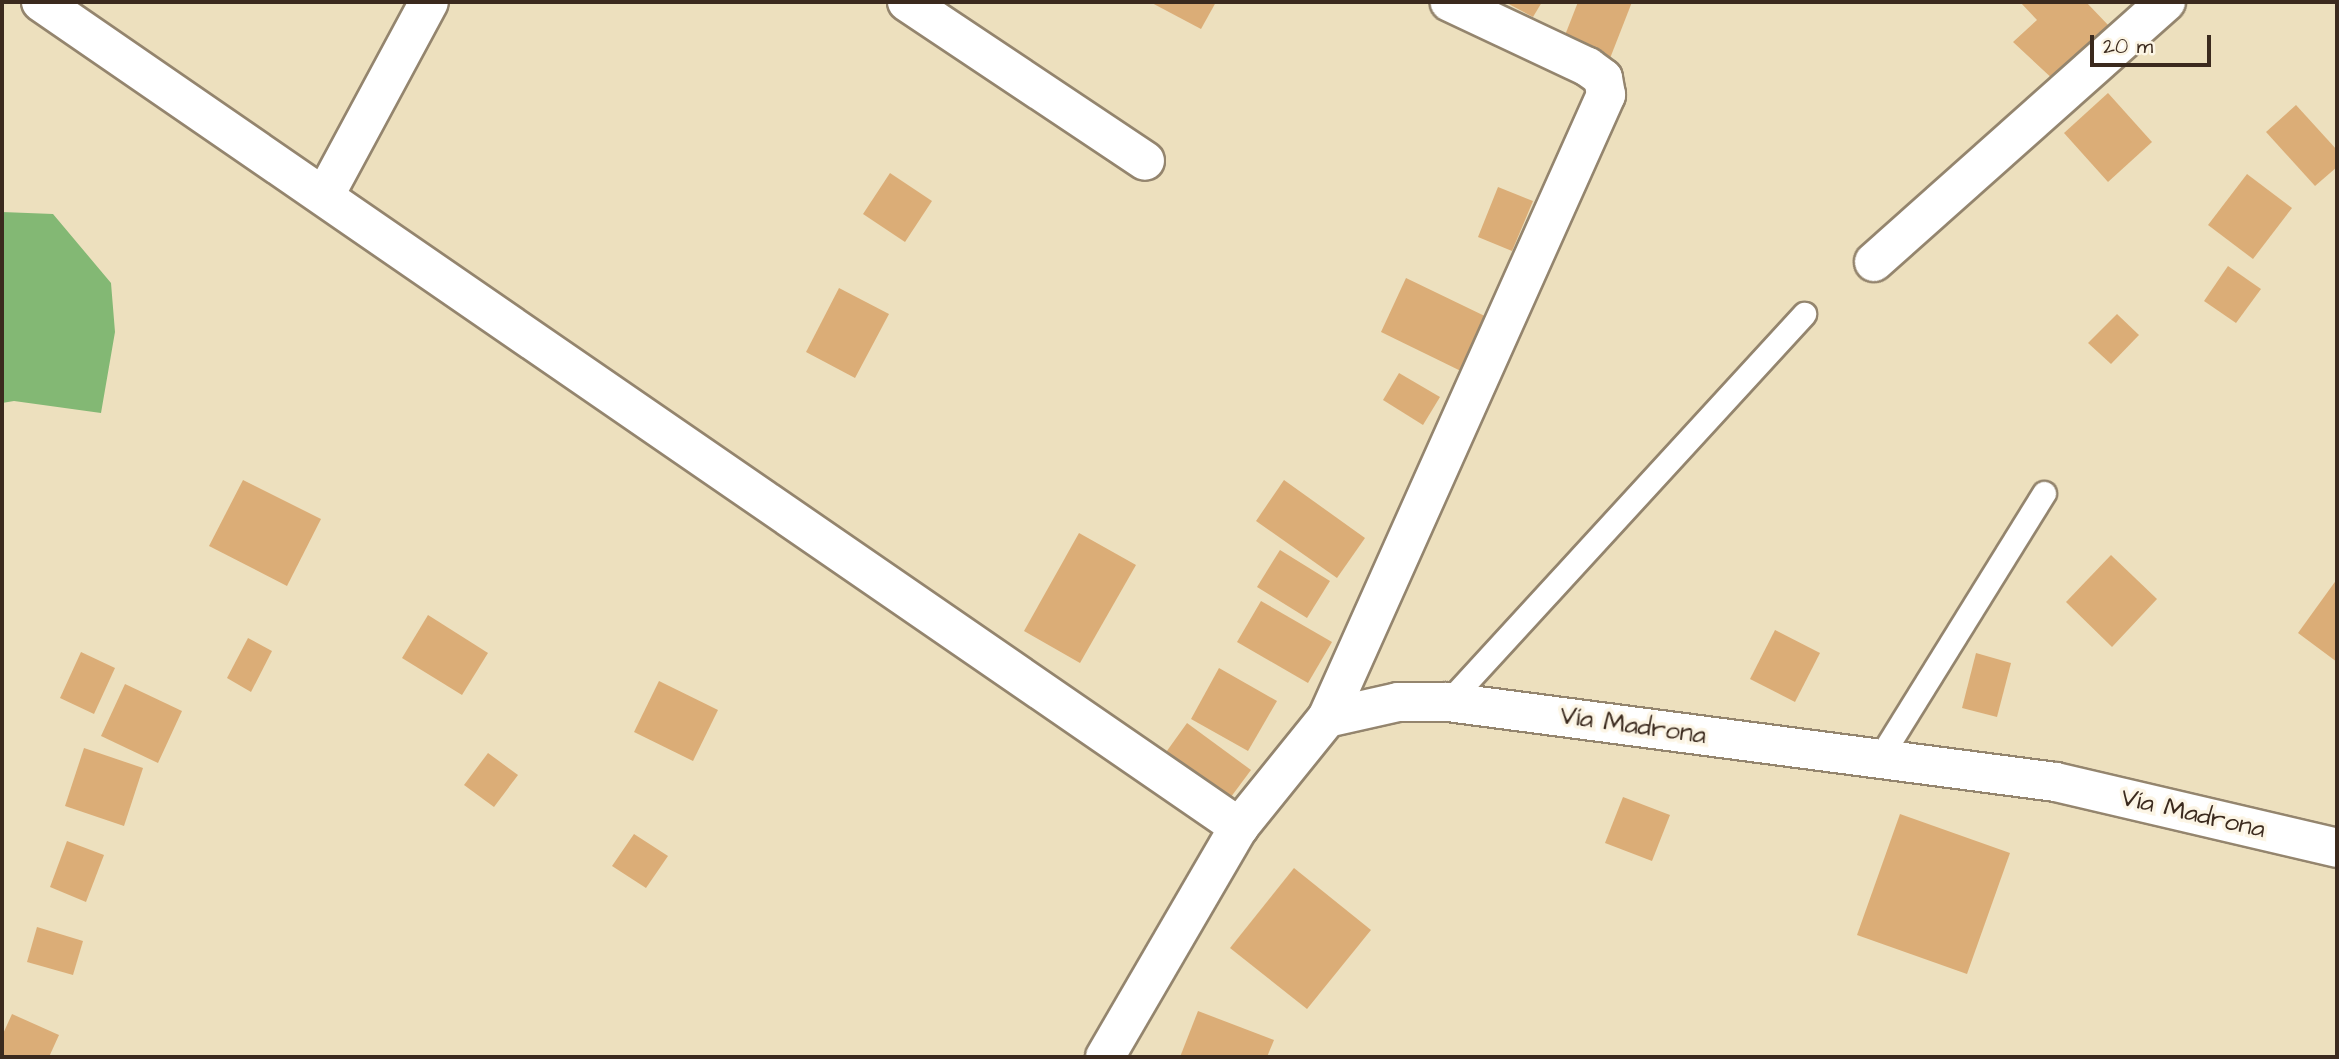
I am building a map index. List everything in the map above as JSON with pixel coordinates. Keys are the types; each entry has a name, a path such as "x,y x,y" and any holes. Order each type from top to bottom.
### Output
{"street":[{"path":"41,2 325,195 1239,827"},
{"path":"325,195 429,2"},
{"path":"907,2 1145,160"},
{"path":"1105,1057 1239,827 1327,718 1606,95 1603,78 1588,67 1450,2"},
{"path":"1874,262 2166,2"},
{"name":"Vía Madrona","path":"1327,718 1398,702 1448,702 2056,782 2337,848"}],"lane":[{"path":"1448,702 1804,314"},
{"path":"1879,759 2044,493"}],"green space":[{"path":"2,212 53,214 111,283 115,332 101,413 14,401 2,403"}],"building":[{"path":"1150,2 1216,2 1201,29"},
{"path":"1505,2 1542,2 1533,17"},
{"path":"1578,2 1632,2 1607,66 1560,48"},
{"path":"2020,2 2086,2 2110,27 2056,82 2013,42 2037,20"},
{"path":"2108,93 2152,142 2108,182 2064,133"},
{"path":"2296,105 2337,150 2337,167 2315,186 2266,132"},
{"path":"890,173 932,201 905,242 863,214"},
{"path":"2247,174 2292,208 2253,259 2208,225"},
{"path":"1498,187 1533,201 1512,251 1478,237"},
{"path":"2228,266 2261,289 2236,323 2204,301"},
{"path":"1406,278 1493,320 1467,374 1381,332"},
{"path":"839,288 889,314 855,378 806,352"},
{"path":"2117,314 2139,335 2111,364 2088,343"},
{"path":"1399,373 1440,397 1423,425 1383,400"},
{"path":"243,480 321,519 287,586 209,546"},
{"path":"1284,480 1365,538 1337,578 1256,521"},
{"path":"1079,533 1136,565 1080,663 1024,631"},
{"path":"1280,550 1330,581 1307,618 1257,587"},
{"path":"2111,555 2157,599 2112,647 2066,602"},
{"path":"2337,579 2337,662 2298,633"},
{"path":"1261,601 1332,642 1308,683 1237,642"},
{"path":"428,615 488,653 462,695 402,658"},
{"path":"1775,630 1820,653 1795,702 1750,679"},
{"path":"248,638 272,651 251,692 227,678"},
{"path":"81,652 115,668 94,714 60,698"},
{"path":"1976,653 2011,663 1997,717 1962,708"},
{"path":"1219,668 1277,701 1248,751 1191,719"},
{"path":"659,681 718,710 693,761 634,732"},
{"path":"125,684 182,711 158,763 101,736"},
{"path":"1187,723 1251,770 1222,809 1159,762"},
{"path":"84,748 143,768 124,826 65,806"},
{"path":"488,753 518,775 494,807 464,785"},
{"path":"1623,797 1670,815 1652,861 1605,843"},
{"path":"1900,814 2010,853 1967,974 1857,935"},
{"path":"634,834 668,856 646,888 612,866"},
{"path":"67,841 104,855 86,902 50,887"},
{"path":"1294,868 1371,930 1307,1009 1230,948"},
{"path":"37,927 83,941 73,975 27,962"},
{"path":"1198,1011 1274,1040 1267,1057 1180,1057"},
{"path":"12,1014 59,1035 49,1057 2,1057 2,1036"}]}
